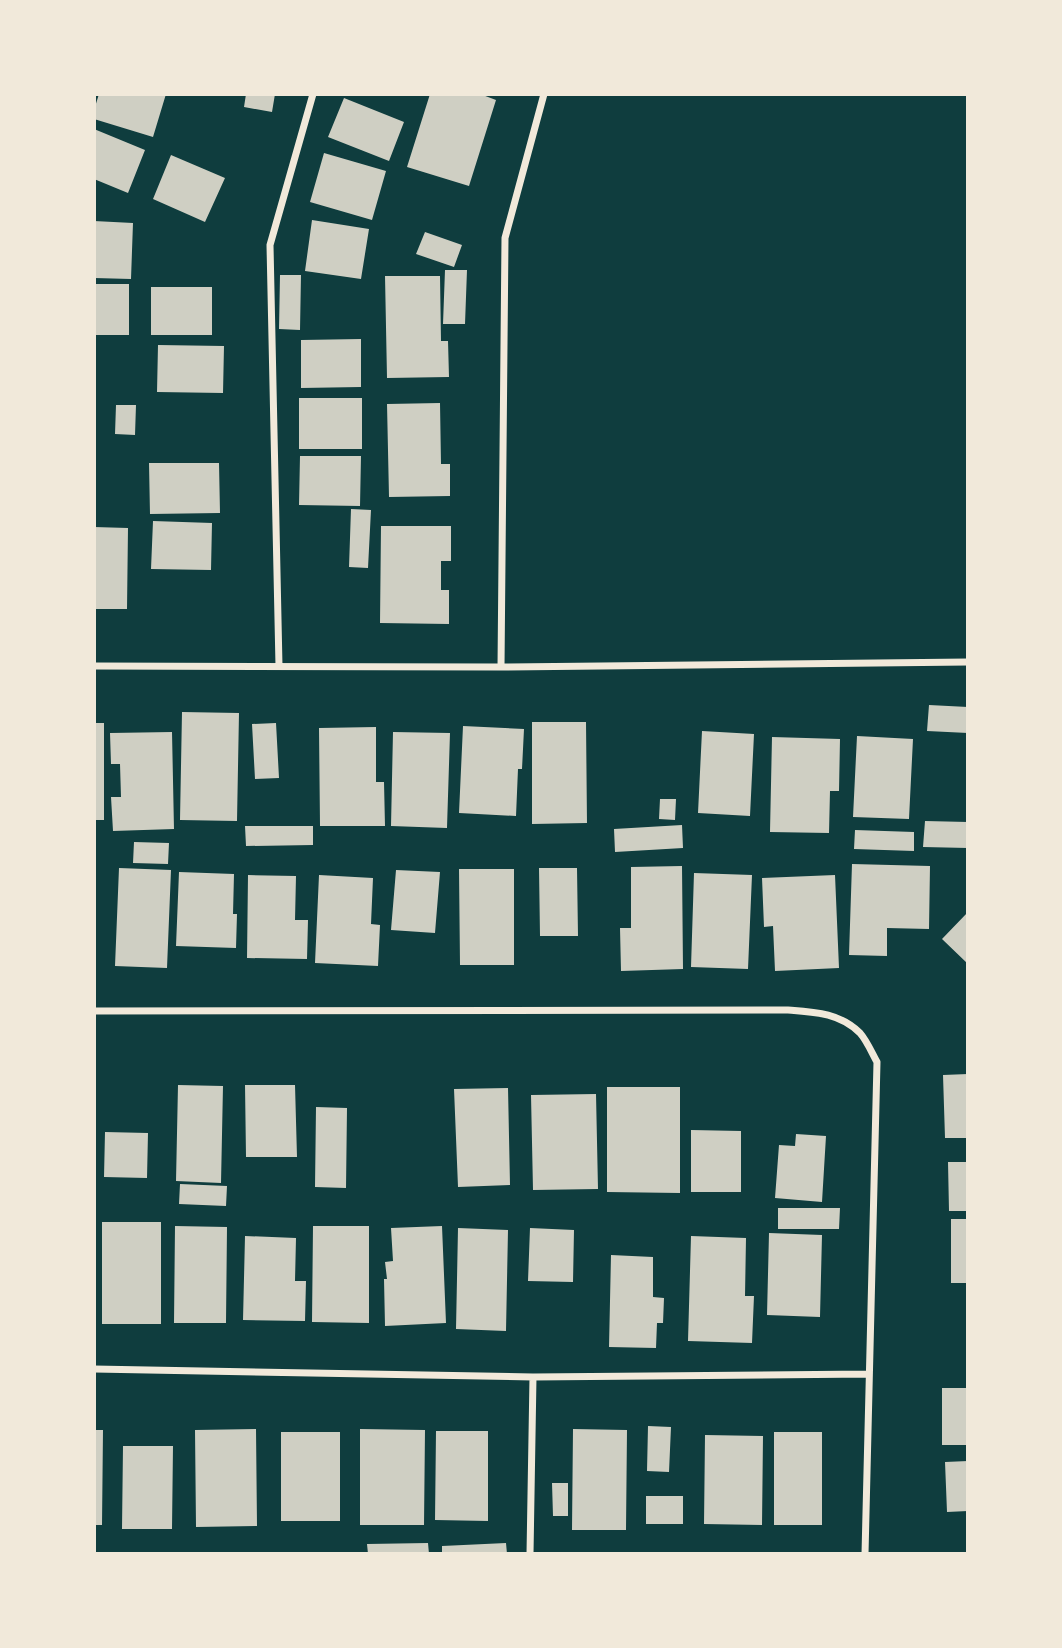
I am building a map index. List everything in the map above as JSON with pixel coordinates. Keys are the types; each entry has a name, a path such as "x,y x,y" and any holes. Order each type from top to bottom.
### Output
{"street":[{"path":"279,666 270,245 313,94"},
{"path":"501,667 505,239 544,94"},
{"path":"94,666 501,667 968,662"},
{"path":"94,1011 788,1010 823,1012 841,1020 860,1034 877,1062 865,1553"},
{"path":"94,1369 533,1377 869,1374"},
{"path":"530,1553 533,1377"}],"building":[{"path":"99,94 166,94 153,137 94,119"},
{"path":"246,94 275,94 272,112 244,107"},
{"path":"430,94 480,94 496,100 469,186 407,167"},
{"path":"344,98 404,122 389,161 328,137"},
{"path":"94,129 145,150 128,193 94,179"},
{"path":"324,153 386,171 372,220 310,202"},
{"path":"171,155 225,178 205,222 153,199"},
{"path":"312,220 369,229 361,279 305,271"},
{"path":"94,221 133,223 131,279 94,278"},
{"path":"425,232 462,245 454,267 416,254"},
{"path":"445,270 467,270 465,324 443,324"},
{"path":"280,275 301,275 300,330 279,329"},
{"path":"385,276 440,276 441,341 448,341 449,377 387,378"},
{"path":"94,284 129,284 129,335 94,335"},
{"path":"151,287 212,287 212,335 151,335"},
{"path":"361,339 361,387 301,388 301,340"},
{"path":"158,345 224,346 223,393 157,392"},
{"path":"299,398 362,398 362,449 299,449"},
{"path":"440,403 441,464 450,464 450,496 389,497 387,404"},
{"path":"116,405 136,405 135,435 115,434"},
{"path":"300,456 361,456 360,506 299,505"},
{"path":"149,463 219,463 220,513 150,514"},
{"path":"351,509 371,510 368,568 349,567"},
{"path":"153,521 212,523 211,570 151,569"},
{"path":"381,526 451,526 451,561 441,561 441,590 449,590 449,624 380,623"},
{"path":"94,527 128,528 127,609 94,609"},
{"path":"929,705 968,707 968,733 927,731"},
{"path":"182,712 239,713 237,821 180,820"},
{"path":"532,722 586,722 587,823 532,824"},
{"path":"94,723 104,723 104,820 94,820"},
{"path":"276,723 279,778 255,779 252,724"},
{"path":"463,726 524,729 522,769 518,769 516,816 459,813"},
{"path":"376,727 376,782 384,782 385,826 320,826 319,728"},
{"path":"702,731 754,734 750,816 698,813"},
{"path":"172,732 174,829 113,831 111,797 121,797 120,764 111,764 110,733"},
{"path":"393,732 450,733 447,828 391,826"},
{"path":"857,736 913,739 909,819 853,817"},
{"path":"772,737 840,739 839,791 830,791 829,833 770,832"},
{"path":"660,799 676,799 675,820 659,819"},
{"path":"925,821 968,822 968,848 923,847"},
{"path":"682,825 683,848 615,852 614,829"},
{"path":"245,826 313,826 313,845 246,846"},
{"path":"855,830 914,832 914,851 854,849"},
{"path":"134,842 169,843 168,864 133,863"},
{"path":"852,864 930,866 929,929 887,928 887,956 849,955"},
{"path":"682,866 683,969 621,971 620,928 631,928 631,867"},
{"path":"119,868 171,870 167,968 115,966"},
{"path":"539,868 577,868 578,936 540,936"},
{"path":"459,869 514,869 514,965 460,965"},
{"path":"396,870 440,872 435,933 391,930"},
{"path":"179,872 234,874 236,948 176,946"},
{"path":"694,873 752,875 748,969 691,967"},
{"path":"248,875 296,876 295,920 308,920 307,959 247,958"},
{"path":"319,875 373,878 371,924 380,925 378,966 315,963"},
{"path":"835,875 839,968 775,971 773,926 764,927 762,878"},
{"path":"968,912 968,964 942,939"},
{"path":"968,1074 968,1138 945,1138 943,1075"},
{"path":"178,1085 223,1086 221,1183 176,1181"},
{"path":"245,1085 295,1085 297,1157 246,1157"},
{"path":"607,1087 680,1087 680,1193 607,1192"},
{"path":"508,1088 510,1185 458,1187 454,1089"},
{"path":"596,1094 598,1189 533,1190 531,1095"},
{"path":"316,1107 347,1108 346,1188 315,1187"},
{"path":"691,1130 741,1131 741,1192 691,1192"},
{"path":"105,1132 148,1133 147,1178 104,1177"},
{"path":"796,1134 826,1136 822,1202 775,1198 779,1145 795,1146"},
{"path":"948,1162 968,1162 968,1211 949,1211"},
{"path":"180,1184 227,1186 226,1206 179,1204"},
{"path":"778,1208 840,1208 839,1229 778,1229"},
{"path":"951,1219 968,1219 968,1283 951,1283"},
{"path":"102,1222 161,1222 161,1324 102,1324"},
{"path":"175,1226 227,1227 226,1323 174,1323"},
{"path":"313,1226 369,1226 369,1323 312,1322"},
{"path":"442,1226 446,1323 385,1326 385,1262 393,1261 391,1228"},
{"path":"458,1228 508,1230 506,1331 456,1329"},
{"path":"530,1228 574,1230 573,1282 528,1281"},
{"path":"769,1233 822,1235 820,1317 767,1315"},
{"path":"245,1236 296,1238 295,1281 306,1281 305,1321 243,1320"},
{"path":"691,1236 746,1238 745,1296 754,1296 752,1343 688,1341"},
{"path":"611,1255 653,1257 653,1297 664,1298 663,1323 657,1323 656,1348 609,1347"},
{"path":"942,1388 968,1388 968,1445 942,1445"},
{"path":"648,1426 671,1427 669,1472 647,1471"},
{"path":"256,1429 257,1526 196,1527 195,1430"},
{"path":"360,1429 425,1430 424,1525 360,1525"},
{"path":"573,1429 627,1430 626,1530 572,1530"},
{"path":"94,1430 103,1430 102,1525 94,1525"},
{"path":"436,1431 488,1431 488,1521 435,1520"},
{"path":"281,1432 340,1432 340,1521 281,1521"},
{"path":"774,1432 822,1432 822,1525 774,1525"},
{"path":"705,1435 763,1436 762,1525 704,1524"},
{"path":"123,1446 173,1446 172,1529 122,1529"},
{"path":"968,1461 968,1511 947,1512 945,1462"},
{"path":"552,1483 568,1483 568,1516 553,1516"},
{"path":"646,1496 683,1496 683,1524 646,1524"},
{"path":"428,1543 429,1554 368,1554 367,1544"},
{"path":"506,1543 507,1554 442,1554 442,1546"}]}
